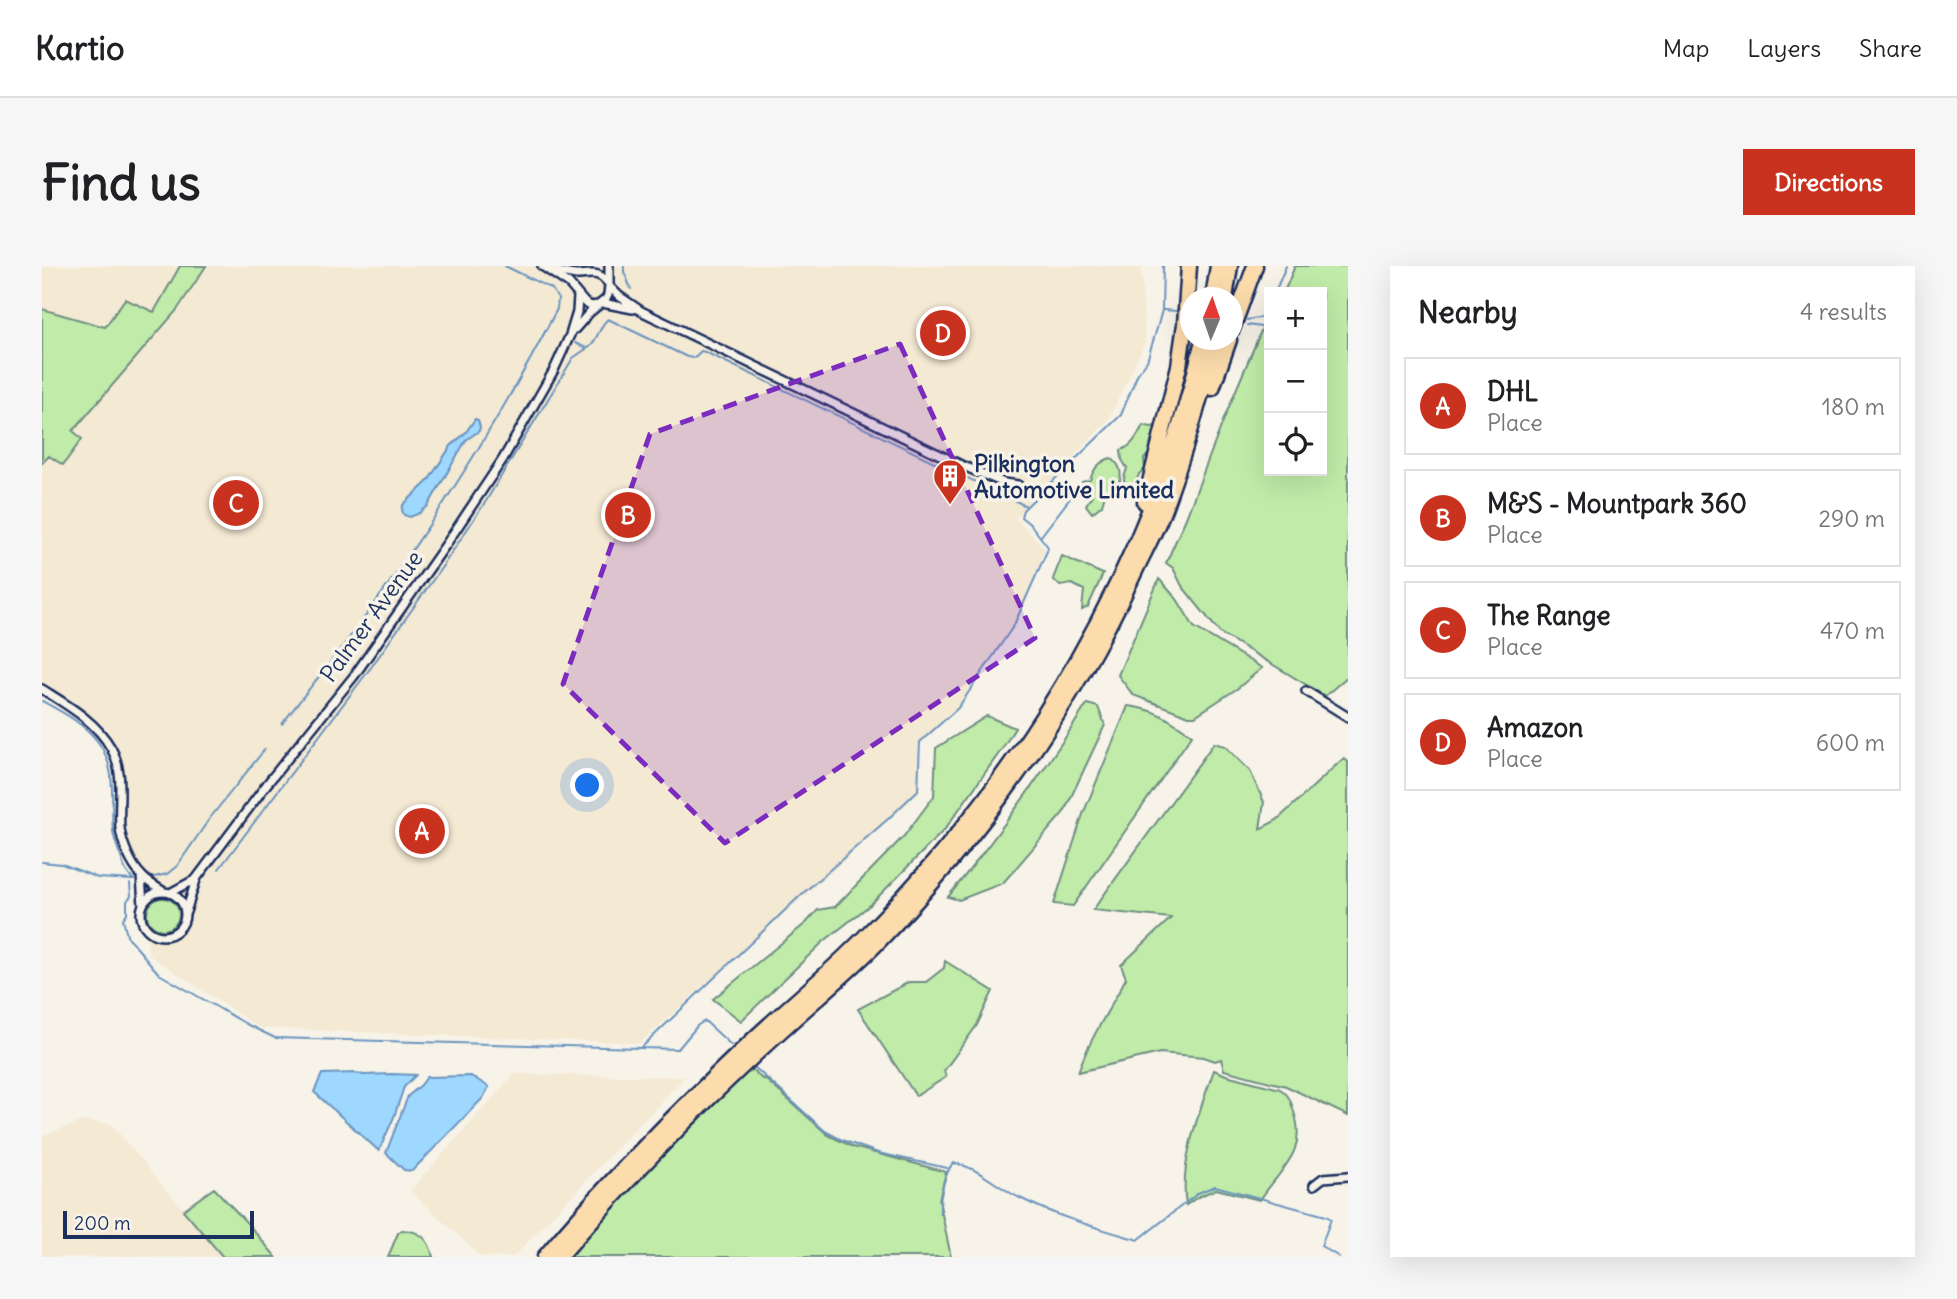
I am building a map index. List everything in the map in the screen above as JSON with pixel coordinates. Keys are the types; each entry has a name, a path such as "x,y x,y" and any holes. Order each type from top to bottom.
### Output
{"highway":[{"path":"1134,544 1179,366 1189,266"},
{"path":"1215,287 1218,266"},
{"path":"1227,287 1230,266"},
{"path":"1243,300 1255,266"},
{"path":"545,1257 650,1142 753,1040 862,941 923,877 972,818 1014,761 1066,682 1103,613 1158,489 1201,350"},
{"path":"1163,513 1212,350"},
{"path":"559,1257 658,1148 873,946 932,883 980,825 1024,765 1076,686 1114,616 1178,482 1225,350"}],"street":[{"path":"570,335 577,312 579,282 598,266"},
{"path":"570,335 583,318 608,295 610,266"},
{"path":"544,267 570,274 600,275 624,300 641,311 961,465 1004,483 1018,485"},
{"path":"544,267 569,284 582,302 588,305 600,304 641,311"},
{"name":"Palmer Avenue","path":"167,893 197,879 267,784 354,676 503,458 554,370 570,335"},
{"path":"42,689 98,730 117,762 120,829 127,851 141,875 144,905 141,915 147,929 160,936 179,930 197,879"},
{"path":"1306,691 1348,717"},
{"path":"141,875 180,900 185,914"},
{"path":"144,905 153,895 167,893"},
{"path":"1314,1185 1322,1178 1348,1175"}],"highlighted area":[{"path":"900,344 1035,638 725,843 563,684 650,434"}],"shaded area":[{"path":"42,266 180,266 154,312 106,327 42,309"},
{"path":"206,266 1141,266 1145,343 1108,420 1016,518 1045,549 1014,625 958,708 918,746 920,792 640,1043 260,1028 149,955 126,824 125,769 107,729 42,684 42,463 49,456 63,464 73,431 177,310"},
{"path":"514,1074 685,1077 513,1257 481,1257 410,1191"},
{"path":"83,1121 111,1124 223,1257 42,1257 42,1136"}],"green space":[{"path":"180,266 206,266 177,310 73,431 82,439 63,465 49,456 42,463 42,309 105,327 125,299 154,312"},
{"path":"1295,266 1348,266 1348,676 1325,696 1220,633 1182,586 1173,568 1166,563 1264,324 1264,476 1327,476 1327,287 1286,287"},
{"path":"1143,425 1156,426 1156,440 1144,459 1145,469 1139,474 1134,489 1128,489 1124,482 1127,468 1122,460 1121,450 1137,437"},
{"path":"1111,458 1119,468 1120,481 1112,484 1113,490 1105,494 1102,505 1092,513 1086,505 1092,495 1084,489 1082,482 1090,480 1098,466"},
{"path":"1062,556 1103,574 1088,607 1082,610 1084,590 1072,584 1060,586 1053,579"},
{"path":"1159,579 1177,599 1194,627 1262,668 1238,688 1195,716 1133,695 1118,675"},
{"path":"1087,704 1098,707 1105,725 1064,812 1003,883 959,900 948,897 1020,803"},
{"path":"1128,706 1162,716 1192,735 1073,906 1054,904 1083,814"},
{"path":"987,716 1015,728 945,829 870,905 823,942 741,1021 713,999 806,923 818,910 835,907 904,836 934,796 936,748"},
{"path":"1214,743 1225,746 1250,771 1264,802 1260,829 1277,820 1344,758 1348,762 1348,1116 1286,1086 1224,1070 1221,1059 1215,1061 1204,1057 1160,1053 1078,1072 1094,1035 1126,978 1121,965 1171,918 1093,910"},
{"path":"163,898 174,903 179,914 174,925 163,930 152,925 147,914 152,903"},
{"path":"945,961 993,991 977,1025 944,1071 946,1077 916,1096 858,1009 909,982 926,982 944,968"},
{"path":"751,1068 828,1135 853,1147 946,1172 939,1200 951,1257 570,1257 646,1172"},
{"path":"1214,1070 1280,1089 1288,1096 1292,1105 1297,1126 1295,1150 1260,1200 1216,1189 1186,1205 1185,1171 1188,1154"},
{"path":"214,1188 276,1257 223,1257 183,1210"},
{"path":"402,1230 423,1237 433,1257 388,1257 398,1233"}],"water":[{"path":"475,419 478,420 479,431 466,440 428,506 410,517 404,515 403,505 428,481 451,446"},
{"path":"322,1074 416,1075 404,1087 379,1151 314,1092"},
{"path":"471,1076 489,1087 483,1098 412,1171 404,1170 386,1153 408,1096 427,1077"}],"waterway":[{"path":"282,724 367,614 444,503 514,388 557,309 558,299 552,289 505,266"},
{"path":"624,266 631,289"},
{"path":"130,884 131,896 127,901 127,913 123,919 127,936 159,974 275,1038 641,1048 802,894 918,790 920,742 958,708 1014,625 1047,551 1048,547 1021,517 1023,510 1121,415 1138,373 1147,361 1162,310 1163,266"},
{"path":"1277,287 1286,266"},
{"path":"1163,310 1176,311"},
{"path":"1247,320 1262,317 1264,314"},
{"path":"219,869 372,666 486,501 573,358 592,345 608,319 687,357 694,358 701,351 705,352 1026,506"},
{"path":"1247,325 1264,327"},
{"path":"575,343 586,348"},
{"path":"1041,536 1074,493"},
{"path":"42,701 86,729 104,752 111,774 114,838 124,867 134,880"},
{"path":"150,878 167,874 177,866 210,818 265,749"},
{"path":"42,862 62,864 98,878 133,880"},
{"path":"641,1048 678,1049 698,1025 705,1021 731,1045"},
{"path":"753,1066 825,1131 842,1140 878,1153 947,1168"},
{"path":"940,1214 943,1187 953,1163 970,1168 1012,1194 1048,1211 1138,1240 1198,1193 1215,1186 1326,1216 1331,1219 1321,1246 1339,1257"}],"place":[{"name":"Amazon","path":"943,333"},
{"name":"The Range","path":"236,503"},
{"name":"Pilkington Automotive Limited","path":"950,506"},
{"name":"M&S - Mountpark 360","path":"628,515"},
{"name":"DHL","path":"422,831"}]}
